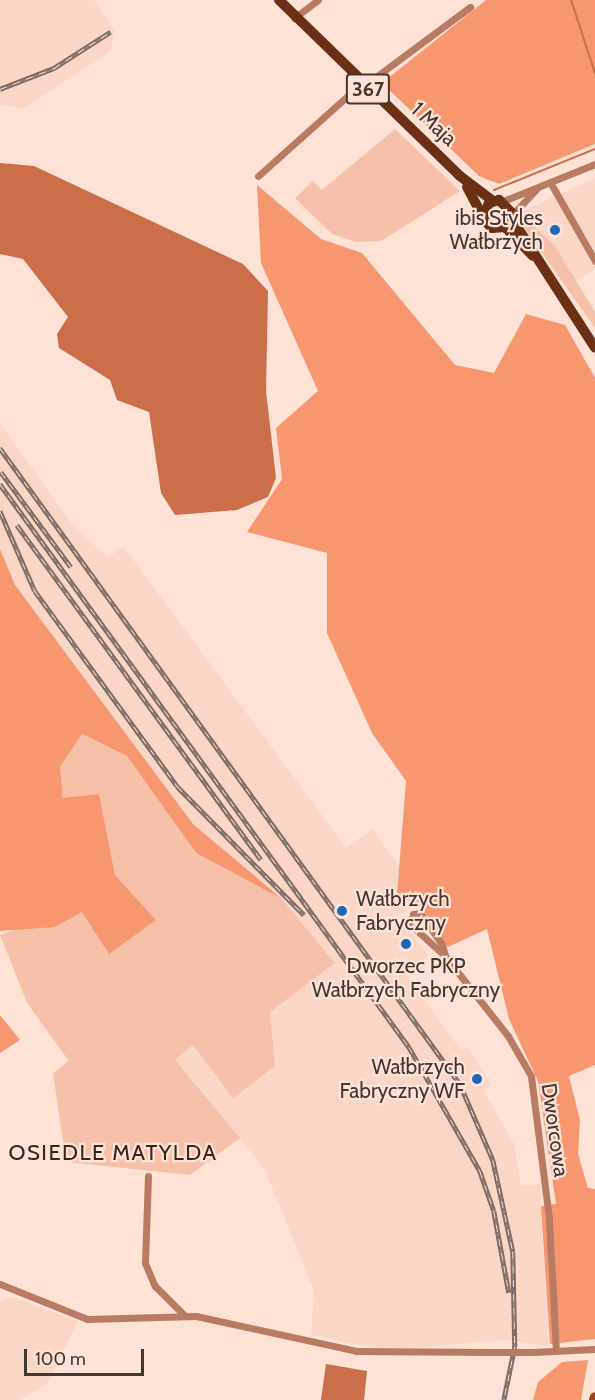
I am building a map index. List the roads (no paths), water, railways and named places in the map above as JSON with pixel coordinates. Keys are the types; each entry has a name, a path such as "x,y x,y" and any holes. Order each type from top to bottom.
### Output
{"main road":[{"name":"1 Maja","path":"279,0 294,18 460,176 498,201"},
{"name":"1 Maja","path":"460,176 484,214"},
{"path":"484,214 498,201"},
{"name":"367","path":"498,201 544,266 595,348"},
{"name":"367","path":"484,214 492,228 510,220"}],"street":[{"path":"294,18 318,0"},
{"path":"258,176 363,84 470,8"},
{"path":"498,201 595,164"},
{"path":"550,182 595,261"},
{"path":"510,220 538,187"},
{"name":"Dworcowa","path":"445,956 442,944 420,914 409,923 445,956 508,1036 531,1076 549,1219 556,1351"},
{"path":"148,1176 145,1263 155,1286 185,1316"},
{"path":"0,1284 87,1319 185,1316 240,1322 356,1351 532,1352 595,1349"},
{"path":"0,1290 8,1287"}],"waterway":[{"path":"571,0 595,73"},
{"path":"494,190 595,149"}],"railway":[{"path":"0,89 54,68 110,32"},
{"path":"0,448 460,1084 493,1160 513,1252 515,1347 504,1400"},
{"path":"1,472 71,567"},
{"path":"0,484 409,1047 480,1171 494,1211 509,1293"},
{"path":"0,511 35,591 177,786 304,915"},
{"path":"17,525 261,860"}],"place":[{"name":"ibis Styles Wałbrzych","path":"555,230"},
{"name":"Wałbrzych Fabryczny","path":"342,911"},
{"name":"Dworzec PKP Wałbrzych Fabryczny","path":"406,944"},
{"name":"Wałbrzych Fabryczny WF","path":"477,1079"}],"district":[{"name":"OSIEDLE MATYLDA","path":"113,1153"}]}
